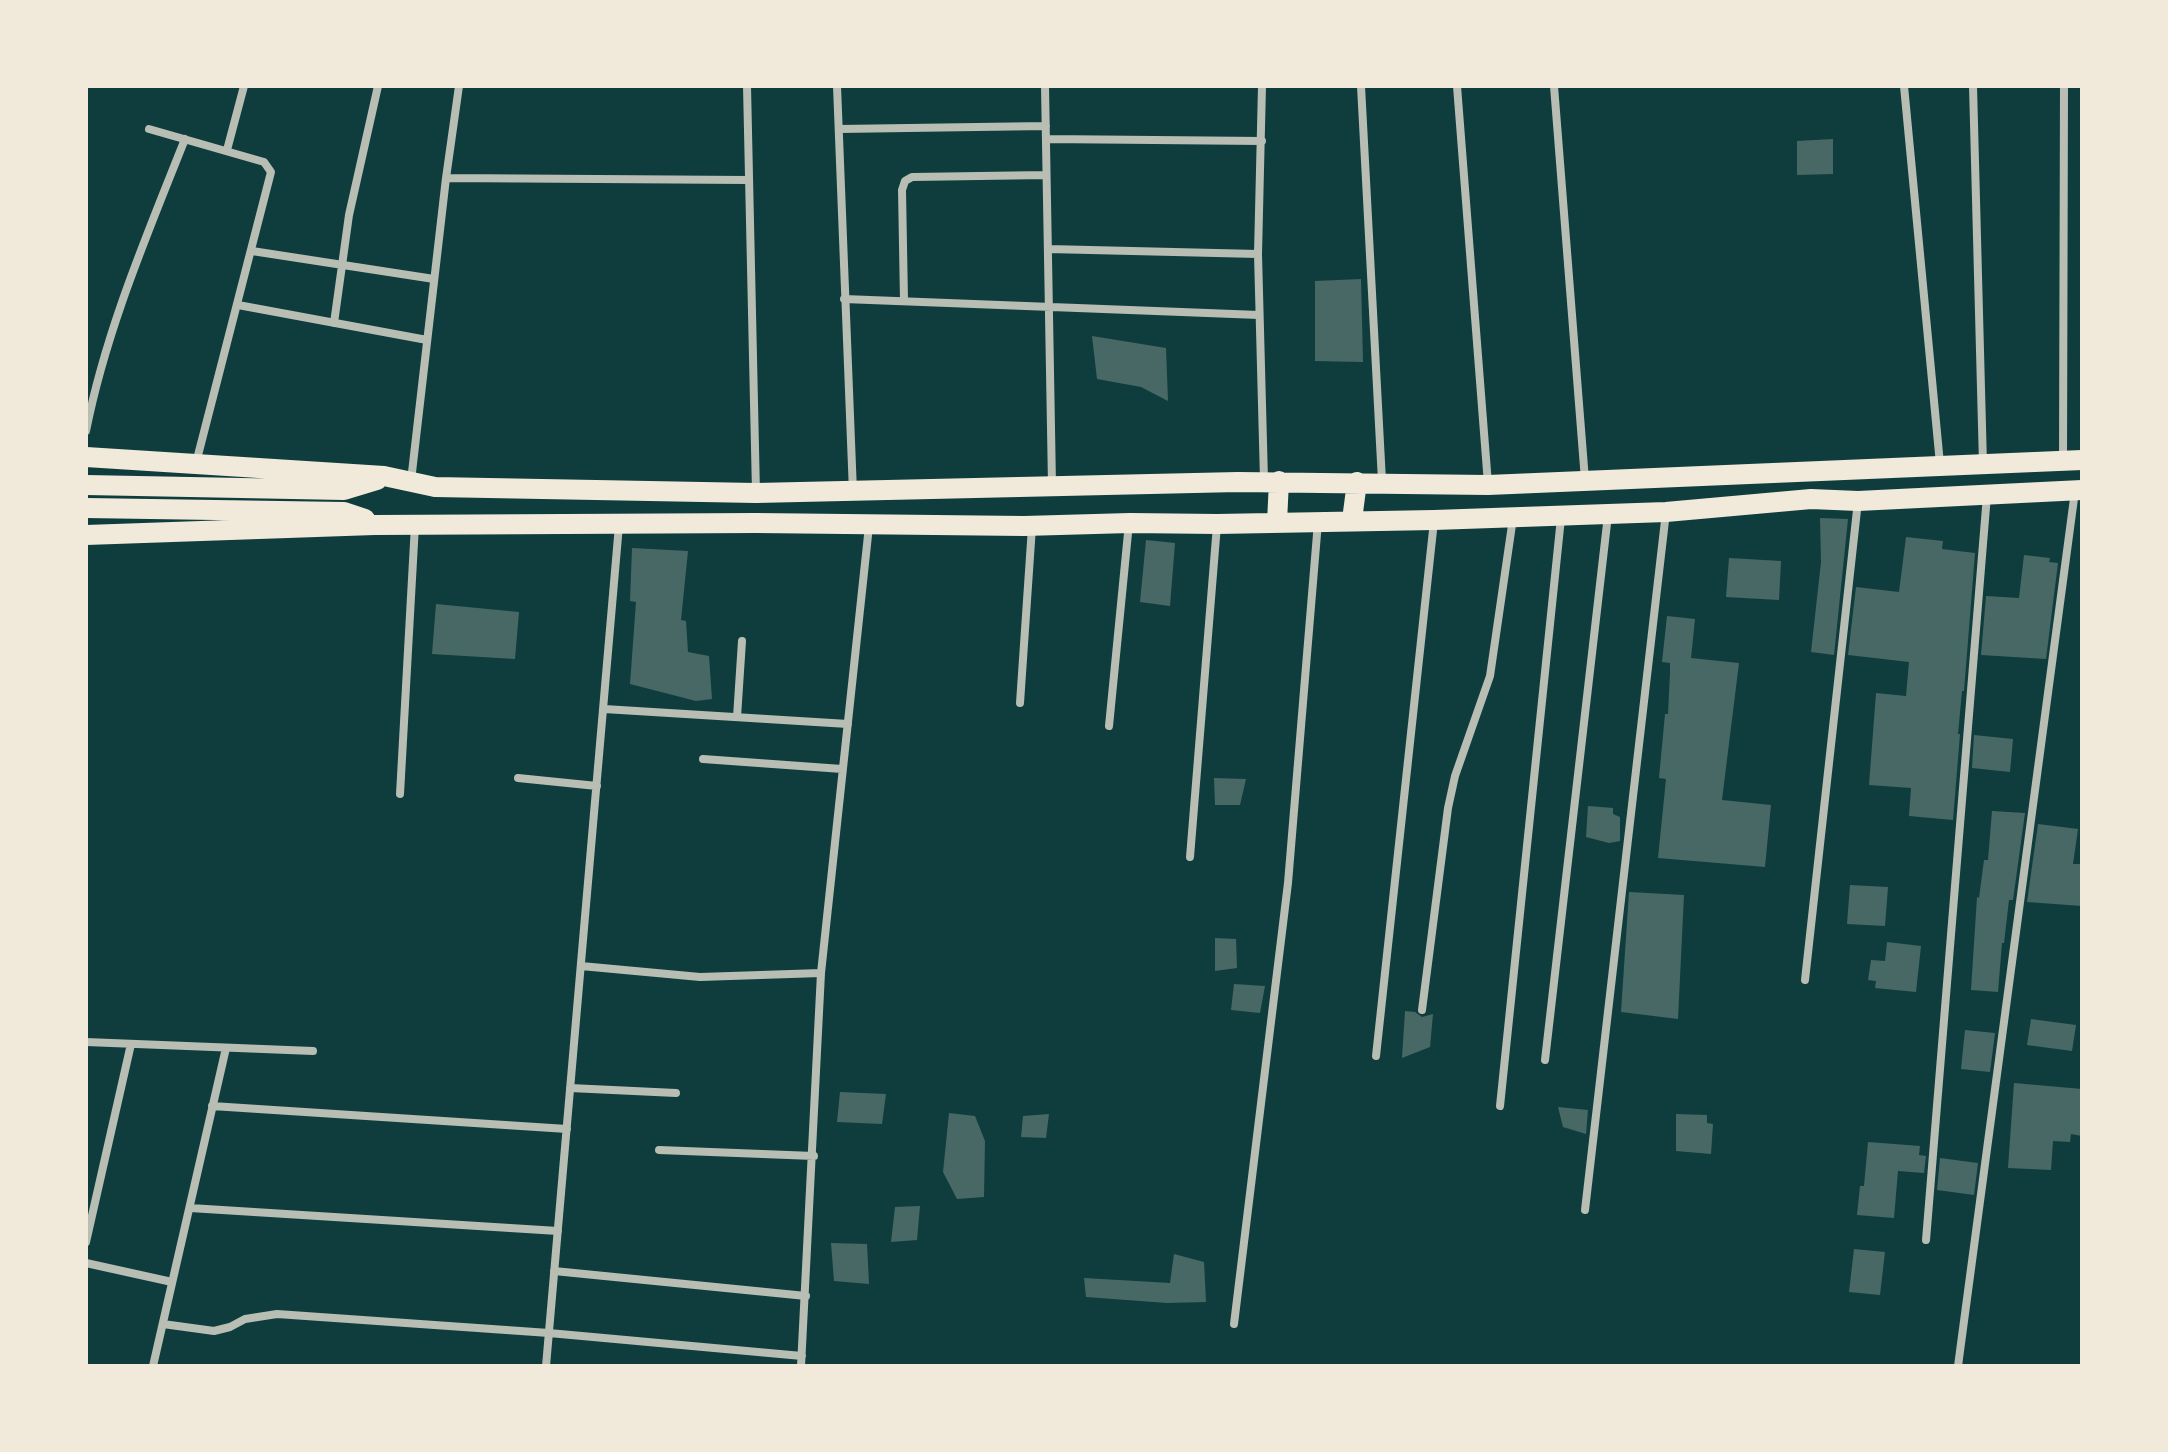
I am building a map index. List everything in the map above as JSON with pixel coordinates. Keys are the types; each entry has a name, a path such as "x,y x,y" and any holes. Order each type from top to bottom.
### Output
{"highway":[{"path":"86,457 384,476 435,487 756,493 1271,481 1488,485 2072,460"},
{"path":"86,485 344,490 384,476"},
{"path":"1271,481 1277,522"},
{"path":"1352,520 1357,482"},
{"path":"86,535 374,525 1032,526 1434,520 1666,512 1811,499 1858,501 2078,490"},
{"path":"86,508 344,512 360,516 374,525"}],"street":[{"path":"227,150 244,86"},
{"path":"334,323 349,215 378,86"},
{"path":"411,482 459,86"},
{"path":"747,86 756,493"},
{"path":"837,86 853,492"},
{"path":"1045,86 1052,485"},
{"path":"1262,86 1259,315 1271,481"},
{"path":"1361,86 1382,482"},
{"path":"1457,86 1488,485"},
{"path":"1554,86 1585,481"},
{"path":"1904,86 1940,466"},
{"path":"1973,86 1983,464"},
{"path":"2064,86 2072,460"},
{"path":"839,129 1046,126"},
{"path":"149,129 264,162 271,172 196,464"},
{"path":"86,431 115,321 185,139"},
{"path":"1046,139 1262,141"},
{"path":"904,301 902,190 905,181 912,177 1046,175"},
{"path":"446,178 748,180"},
{"path":"1048,249 1258,254"},
{"path":"252,251 434,279"},
{"path":"844,299 1259,315"},
{"path":"238,305 427,340"},
{"path":"1958,1366 2078,490"},
{"path":"1926,1240 1987,494"},
{"path":"1805,980 1858,501"},
{"path":"1585,1210 1666,512"},
{"path":"1545,1060 1608,514"},
{"path":"1500,1106 1561,515"},
{"path":"1422,1010 1448,808 1455,776 1490,676 1513,517"},
{"path":"1376,1056 1434,520"},
{"path":"1234,1324 1288,883 1318,521"},
{"path":"1109,726 1130,523"},
{"path":"546,1366 619,524"},
{"path":"163,1324 214,1331 245,1319 277,1314 549,1333 802,1361 821,973 869,524"},
{"path":"1190,857 1217,524"},
{"path":"400,794 415,525"},
{"path":"1020,703 1032,526"},
{"path":"737,717 742,641"},
{"path":"604,709 848,724"},
{"path":"703,759 842,769"},
{"path":"518,778 597,786"},
{"path":"581,966 700,977 821,973"},
{"path":"86,1042 313,1051"},
{"path":"86,1242 131,1044"},
{"path":"153,1366 226,1048"},
{"path":"570,1088 676,1093"},
{"path":"212,1106 567,1129"},
{"path":"659,1150 814,1156"},
{"path":"190,1208 558,1231"},
{"path":"86,1263 172,1282"},
{"path":"554,1271 806,1296"}],"building":[{"path":"1833,139 1833,174 1797,175 1797,141"},
{"path":"1361,279 1363,362 1315,361 1315,281"},
{"path":"1092,336 1166,348 1168,401 1141,387 1097,379"},
{"path":"1820,518 1848,519 1834,655 1811,652 1821,562"},
{"path":"1906,537 1943,541 1942,549 1975,553 1953,820 1909,816 1911,788 1869,785 1876,693 1906,696 1909,662 1848,655 1856,587 1899,592"},
{"path":"1146,540 1175,543 1170,606 1140,602"},
{"path":"632,548 688,551 681,620 686,621 688,652 709,656 712,699 696,701 630,684 636,602 630,601"},
{"path":"2024,555 2050,558 2049,562 2058,563 2046,659 1981,655 1986,596 2019,598"},
{"path":"1729,558 1781,561 1779,600 1726,597"},
{"path":"436,604 519,612 515,659 432,654"},
{"path":"1667,616 1695,619 1691,658 1739,663 1722,800 1771,805 1765,867 1658,858 1666,779 1659,778 1670,673 1670,663 1662,662"},
{"path":"1974,735 2013,739 2010,772 1972,768"},
{"path":"1214,778 1246,779 1240,805 1215,805"},
{"path":"1588,806 1613,808 1613,814 1620,817 1620,841 1609,843 1586,837"},
{"path":"1992,811 2025,813 2013,900 2009,900 2002,943 1998,992 1971,990 1977,897 1984,860 1988,860"},
{"path":"2038,824 2078,829 2073,864 2082,864 2082,906 2027,902"},
{"path":"1850,885 1888,887 1885,926 1847,924"},
{"path":"1629,892 1684,895 1678,1019 1621,1012"},
{"path":"1215,938 1236,939 1237,968 1215,971"},
{"path":"1887,942 1921,946 1916,992 1875,988 1876,981 1868,980 1871,960 1885,961"},
{"path":"1234,984 1265,986 1260,1013 1231,1010"},
{"path":"1405,1011 1422,1017 1433,1014 1430,1047 1402,1058"},
{"path":"2031,1019 2076,1025 2072,1051 2027,1045"},
{"path":"1965,1030 1995,1033 1990,1072 1961,1069"},
{"path":"2014,1083 2082,1089 2082,1136 2071,1134 2070,1142 2053,1141 2051,1170 2008,1168"},
{"path":"840,1092 886,1094 882,1124 837,1122"},
{"path":"1558,1107 1588,1110 1586,1134 1563,1127"},
{"path":"949,1113 975,1116 985,1141 984,1197 957,1199 943,1172"},
{"path":"1049,1114 1046,1138 1021,1137 1023,1116"},
{"path":"1676,1114 1707,1115 1707,1123 1713,1124 1711,1154 1676,1151"},
{"path":"1868,1142 1920,1146 1919,1155 1926,1156 1924,1173 1898,1171 1894,1218 1857,1215 1860,1186 1864,1186"},
{"path":"1940,1158 1978,1163 1974,1195 1937,1190"},
{"path":"920,1206 917,1240 891,1242 895,1207"},
{"path":"831,1243 867,1244 869,1284 834,1281"},
{"path":"1854,1249 1885,1252 1880,1295 1849,1292"},
{"path":"1174,1254 1204,1262 1206,1302 1167,1303 1086,1297 1084,1278 1170,1283"}]}
